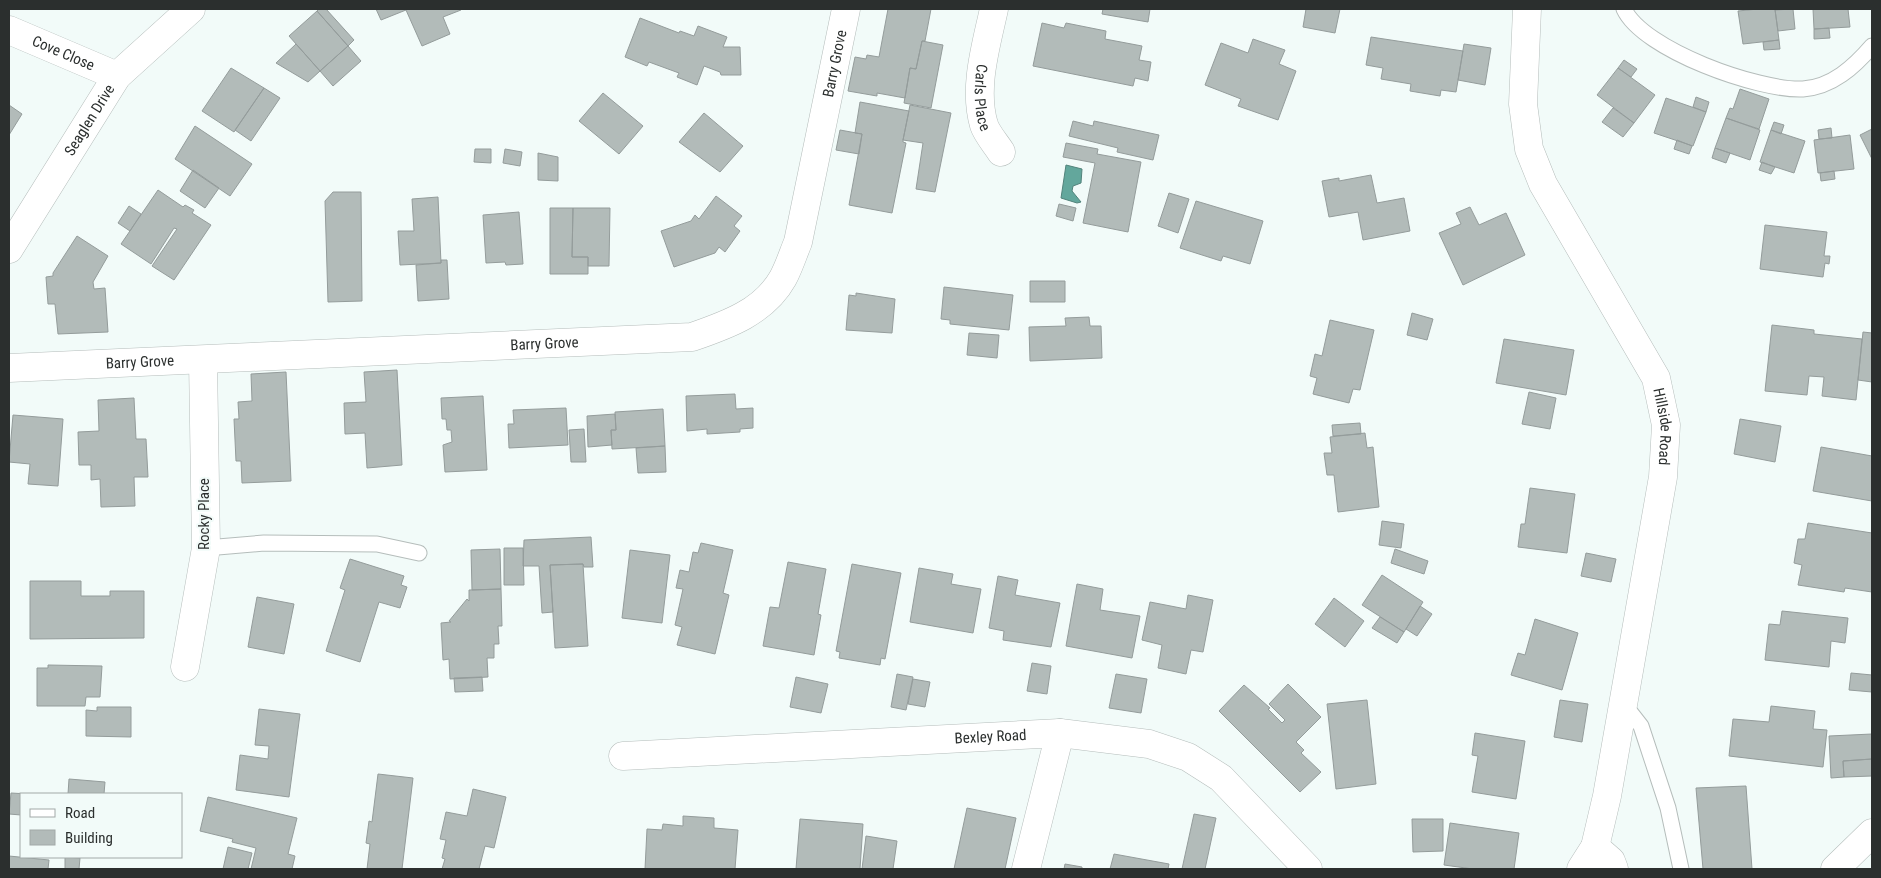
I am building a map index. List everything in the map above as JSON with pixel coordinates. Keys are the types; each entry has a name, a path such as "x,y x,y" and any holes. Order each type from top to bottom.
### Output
{"street":[{"name":"Seaglen Drive","path":"9,249 117,76 191,9"},
{"name":"Barry Grove","path":"9,368 692,337 733,323 764,302 782,279 798,242 846,9"},
{"name":"Carls Place","path":"994,9 982,65 980,96 984,127 1001,152"},
{"name":"Hillside Road","path":"1527,9 1523,104 1529,149 1543,184 1656,378 1666,425 1663,477 1607,796 1588,858"},
{"name":"Cove Close","path":"9,30 117,76"},
{"name":"Rocky Place","path":"185,667 206,548 203,360"},
{"path":"1026,869 1060,733"},
{"name":"Bexley Road","path":"623,756 1060,733 1149,744 1188,757 1221,778 1308,869"},
{"path":"1835,869 1872,833"},
{"path":"1588,858 1610,862 1614,869"}],"lane":[{"path":"1624,9 1641,30 1689,58 1728,74 1774,87 1804,89 1825,84 1852,67 1872,46"},
{"path":"206,548 264,543 377,544 419,553"},
{"path":"1623,703 1641,726 1668,808 1681,869"}],"shaded area":[{"path":"1066,165 1082,169 1081,183 1073,186 1072,191 1081,202 1077,203 1061,198"}],"building":[{"path":"319,9 326,9 354,40 348,46 317,11"},
{"path":"376,9 461,10 443,17 450,34 422,46 406,10 381,20"},
{"path":"888,9 931,9 925,41 922,41 916,69 910,68 905,98 877,93 877,96 848,91 855,57 866,59 867,55 879,57"},
{"path":"1103,9 1150,9 1148,22 1102,14"},
{"path":"1306,9 1340,9 1335,33 1303,27"},
{"path":"1775,9 1779,40 1743,44 1738,11"},
{"path":"1793,9 1795,29 1778,31 1775,10"},
{"path":"1813,9 1848,9 1850,27 1814,29"},
{"path":"317,11 348,46 320,71 289,36"},
{"path":"640,18 679,33 680,31 694,36 698,26 727,37 723,47 740,47 741,75 721,75 720,72 704,66 697,85 677,77 679,73 649,62 647,66 625,57"},
{"path":"1042,23 1064,28 1066,23 1106,31 1105,39 1142,46 1139,60 1151,62 1148,81 1135,78 1133,86 1033,66"},
{"path":"1829,28 1830,38 1814,39 1814,29"},
{"path":"1371,37 1463,51 1456,92 1441,90 1440,96 1410,91 1411,84 1381,79 1383,68 1366,65"},
{"path":"1253,39 1285,50 1279,64 1296,71 1278,120 1238,106 1241,99 1205,85 1221,43 1248,53"},
{"path":"1779,40 1780,49 1764,50 1763,42"},
{"path":"922,41 943,45 931,108 904,103 910,68 916,69"},
{"path":"296,44 320,71 308,82 276,63"},
{"path":"1464,44 1491,48 1485,85 1458,80"},
{"path":"348,46 361,61 333,86 320,71"},
{"path":"1624,60 1637,69 1631,77 1618,68"},
{"path":"231,68 264,88 234,132 202,111"},
{"path":"1618,68 1655,95 1634,123 1597,95"},
{"path":"264,88 280,98 251,141 235,130"},
{"path":"1740,89 1769,99 1759,129 1726,118 1730,108 1733,109"},
{"path":"603,93 643,126 619,154 579,121"},
{"path":"1696,97 1709,102 1706,112 1693,107"},
{"path":"1666,98 1706,112 1693,146 1654,133"},
{"path":"860,102 909,111 903,140 906,143 892,213 849,205 862,134 855,133"},
{"path":"9,105 22,114 9,135"},
{"path":"910,105 951,113 935,192 916,189 923,143 903,140"},
{"path":"1613,108 1634,123 1623,137 1602,122"},
{"path":"704,113 743,146 720,172 679,142"},
{"path":"1726,118 1760,130 1750,160 1715,148"},
{"path":"1073,121 1093,126 1094,121 1159,135 1153,160 1117,152 1118,148 1069,136"},
{"path":"1774,122 1784,125 1781,134 1771,130"},
{"path":"195,126 252,164 230,196 175,159"},
{"path":"1831,128 1832,138 1819,139 1818,130"},
{"path":"1872,129 1872,159 1860,135"},
{"path":"840,130 862,134 859,154 836,150"},
{"path":"1771,130 1805,141 1794,173 1760,162"},
{"path":"1850,135 1854,169 1818,173 1814,140"},
{"path":"1677,140 1692,146 1689,154 1674,149"},
{"path":"1066,143 1098,149 1097,154 1141,162 1128,232 1083,223 1095,163 1063,157"},
{"path":"1715,148 1730,153 1726,163 1712,158"},
{"path":"475,149 491,149 491,163 474,162"},
{"path":"505,149 522,152 520,166 503,163"},
{"path":"538,153 558,157 558,181 538,180"},
{"path":"1762,162 1775,167 1771,174 1759,170"},
{"path":"193,170 219,188 205,208 180,191"},
{"path":"1834,171 1835,179 1821,181 1820,173"},
{"path":"1371,175 1377,203 1404,198 1410,231 1363,240 1358,212 1329,217 1322,181 1339,178 1339,181"},
{"path":"158,190 183,207 185,205 194,210 192,213 211,225 174,280 152,266 177,229 174,228 151,264 121,244"},
{"path":"333,192 361,192 362,301 328,302 325,201"},
{"path":"1169,193 1189,199 1178,233 1158,226"},
{"path":"716,196 742,216 734,226 740,231 725,252 719,247 715,253 674,267 661,231 691,221 695,215 699,219"},
{"path":"438,197 441,263 400,265 398,231 414,231 412,199"},
{"path":"1196,201 1263,221 1250,264 1223,256 1221,261 1180,248"},
{"path":"1059,204 1076,208 1073,221 1056,216"},
{"path":"129,206 141,214 130,231 118,223"},
{"path":"1470,207 1479,225 1506,213 1525,255 1463,285 1439,233 1461,224 1456,213"},
{"path":"550,208 573,208 572,257 588,257 588,274 550,274"},
{"path":"573,208 610,208 609,266 588,266 588,257 572,257"},
{"path":"519,212 523,264 506,265 505,262 486,263 483,215"},
{"path":"1765,225 1827,232 1824,256 1830,256 1829,264 1825,263 1823,277 1760,269"},
{"path":"77,236 108,256 93,282 94,289 105,288 108,332 58,334 55,304 48,304 46,277 53,276 53,273"},
{"path":"441,260 447,260 449,299 418,301 416,265 441,263"},
{"path":"1030,281 1065,281 1065,302 1030,302"},
{"path":"944,287 1013,295 1009,330 950,324 950,320 941,319"},
{"path":"856,293 895,299 892,333 846,330 849,295 856,296"},
{"path":"1412,313 1433,319 1427,340 1407,335"},
{"path":"1089,317 1090,326 1101,326 1102,358 1030,361 1029,327 1066,326 1065,318"},
{"path":"1330,320 1374,330 1360,390 1353,389 1349,403 1313,394 1317,378 1310,376 1315,354 1322,356"},
{"path":"1772,325 1814,330 1814,334 1862,339 1856,400 1822,396 1824,377 1809,376 1807,395 1765,391"},
{"path":"1863,332 1872,333 1872,382 1858,380"},
{"path":"969,333 999,335 997,358 967,355"},
{"path":"1504,339 1574,350 1566,395 1496,383"},
{"path":"397,370 402,465 367,468 365,433 345,434 344,403 366,402 364,372"},
{"path":"286,372 291,481 242,483 241,461 236,461 234,419 239,419 238,402 252,401 251,374"},
{"path":"1529,392 1556,398 1550,429 1522,424"},
{"path":"735,394 736,409 753,408 753,428 740,429 740,432 707,434 707,429 687,431 686,396"},
{"path":"483,396 487,470 445,472 443,445 452,442 451,430 447,430 446,419 442,419 441,398"},
{"path":"134,398 136,439 146,439 148,477 134,477 135,506 101,507 100,479 91,480 91,465 79,465 78,432 99,431 98,400"},
{"path":"566,408 568,445 509,448 508,424 514,424 513,410"},
{"path":"663,409 665,446 612,449 611,430 616,430 615,412"},
{"path":"615,414 616,430 611,430 612,445 588,447 587,416"},
{"path":"13,415 63,419 58,486 28,484 30,464 9,462"},
{"path":"1740,419 1781,426 1775,462 1734,454"},
{"path":"1360,423 1361,434 1333,436 1332,425"},
{"path":"584,429 586,462 571,462 569,430"},
{"path":"1365,433 1367,448 1373,447 1379,507 1338,512 1334,475 1327,475 1324,453 1332,453 1330,437"},
{"path":"665,446 666,472 638,473 636,448"},
{"path":"1821,447 1872,456 1872,501 1813,491"},
{"path":"1530,488 1575,494 1567,553 1518,547 1521,524 1525,524"},
{"path":"1382,521 1404,524 1401,548 1379,545"},
{"path":"1808,523 1872,533 1872,592 1845,588 1844,592 1798,585 1802,565 1794,563 1798,539 1805,539"},
{"path":"591,537 593,567 584,567 583,564 550,565 553,612 542,613 539,566 523,566 524,540"},
{"path":"701,543 733,550 723,593 729,595 715,654 677,645 682,627 675,625 683,589 676,588 680,570 689,572 693,552 698,553"},
{"path":"504,548 523,548 524,585 504,585"},
{"path":"500,549 501,589 472,590 471,550"},
{"path":"1395,549 1428,561 1424,574 1391,563"},
{"path":"630,550 670,555 662,623 622,618"},
{"path":"1586,553 1616,559 1611,582 1581,576"},
{"path":"350,559 404,576 401,585 407,587 400,608 379,602 360,662 326,651 345,590 340,588"},
{"path":"788,562 826,569 818,614 821,615 814,655 763,646 770,607 779,608"},
{"path":"583,564 588,646 555,648 550,565"},
{"path":"852,564 901,573 885,659 881,658 880,665 839,658 840,652 836,651"},
{"path":"919,568 953,574 951,584 981,589 973,633 910,622"},
{"path":"1382,575 1423,602 1404,632 1362,605"},
{"path":"998,576 1018,580 1015,595 1060,603 1051,647 1003,640 1004,631 989,628"},
{"path":"30,581 81,581 81,596 110,596 110,591 144,591 144,638 30,639"},
{"path":"1077,584 1103,589 1100,610 1140,616 1132,658 1066,646"},
{"path":"501,589 502,626 498,626 499,644 494,644 494,658 487,658 488,677 450,679 449,659 443,660 441,623 451,622 449,621 467,599 469,601 469,590"},
{"path":"1188,595 1213,600 1203,652 1191,650 1186,674 1158,668 1162,645 1142,640 1150,602 1186,609"},
{"path":"257,597 294,604 284,654 248,647"},
{"path":"1334,598 1364,621 1345,647 1315,624"},
{"path":"1420,606 1432,614 1417,636 1406,629"},
{"path":"1782,611 1848,618 1845,643 1831,641 1829,667 1765,660 1769,624 1780,625"},
{"path":"1380,617 1404,632 1397,643 1372,628"},
{"path":"1535,619 1578,633 1562,690 1511,675 1518,653 1525,655"},
{"path":"1032,663 1051,666 1047,694 1027,691"},
{"path":"48,665 102,666 100,697 86,697 85,706 37,706 37,668 48,668"},
{"path":"1851,673 1872,675 1872,692 1849,690"},
{"path":"897,674 913,677 906,710 891,707"},
{"path":"1116,674 1147,679 1141,713 1109,708"},
{"path":"482,677 483,691 455,692 454,678"},
{"path":"796,677 828,684 821,713 790,707"},
{"path":"913,679 930,682 925,707 908,704"},
{"path":"1288,684 1321,717 1296,742 1304,750 1301,753 1321,772 1300,792 1219,711 1244,685 1270,708 1268,709 1282,723 1285,720 1269,704"},
{"path":"1367,700 1376,784 1336,789 1327,704"},
{"path":"1560,700 1588,704 1582,742 1554,737"},
{"path":"1771,706 1815,711 1813,729 1827,730 1823,767 1729,756 1733,719 1769,722"},
{"path":"97,707 131,707 131,737 86,736 86,710 97,711"},
{"path":"259,709 300,714 289,797 236,790 240,755 268,759 269,746 255,745"},
{"path":"1475,733 1525,741 1516,799 1472,792 1478,756 1472,755"},
{"path":"1872,734 1872,759 1843,761 1844,777 1831,778 1829,736"},
{"path":"1872,759 1872,776 1844,777 1843,761"},
{"path":"378,774 413,778 402,869 367,869 370,844 366,843 369,821 372,822"},
{"path":"69,779 105,782 104,793 68,793"},
{"path":"1746,786 1752,869 1703,869 1696,788"},
{"path":"473,789 506,797 494,848 485,846 479,869 442,869 445,859 442,858 446,840 440,839 446,812 467,816"},
{"path":"11,793 20,794 20,815 9,814"},
{"path":"208,797 297,818 288,854 295,856 292,869 251,869 256,848 232,842 233,839 200,831"},
{"path":"967,808 1016,818 1005,869 954,869"},
{"path":"1194,814 1216,818 1205,869 1182,869"},
{"path":"683,816 714,818 714,828 738,830 735,869 645,869 647,829 662,830 663,824 683,826"},
{"path":"800,819 863,824 860,869 796,869"},
{"path":"1412,819 1443,819 1443,851 1413,852"},
{"path":"1450,823 1519,833 1514,869 1473,869 1444,865"},
{"path":"866,836 897,841 893,869 862,869"},
{"path":"228,847 252,853 248,869 223,869"},
{"path":"1114,854 1169,864 1168,869 1110,869"},
{"path":"9,856 49,860 48,869 9,869"},
{"path":"65,858 80,858 79,869 65,869"},
{"path":"1065,864 1082,867 1082,869 1064,869"}]}
